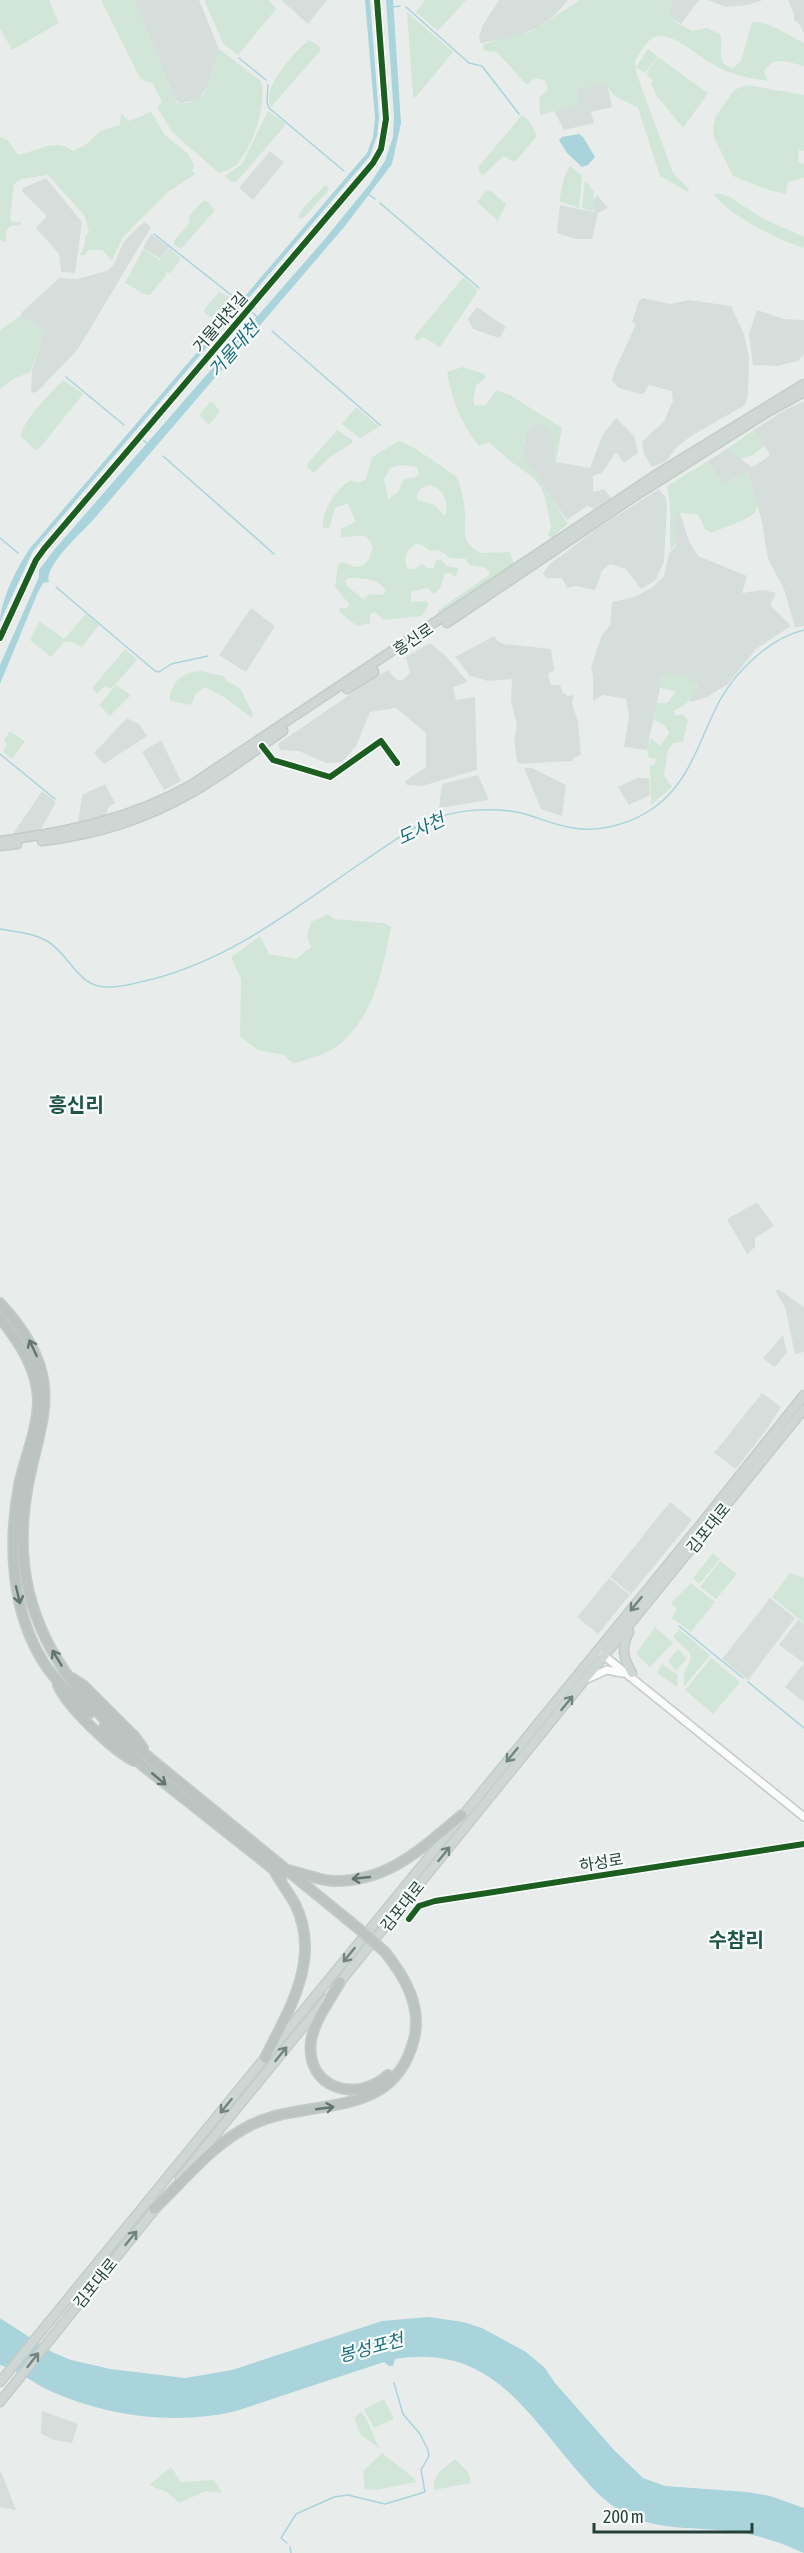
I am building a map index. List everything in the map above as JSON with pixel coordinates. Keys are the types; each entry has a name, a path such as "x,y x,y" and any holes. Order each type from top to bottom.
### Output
{"highway":[{"path":"0,1303 20,1325 40,1365 45,1392 42,1430 27,1488 22,1528 24,1577 35,1617 68,1675 94,1709 397,1966 410,1992 416,2021 405,2063 393,2079 373,2094 350,2103 285,2114 242,2130 213,2151 154,2209"},
{"path":"0,1318 19,1342 35,1381 38,1400 16,1505 15,1572 18,1595 29,1631 43,1662 56,1680 143,1766 272,1868 357,1931"},
{"path":"282,1868 333,1881 374,1876 401,1863 462,1815"},
{"path":"265,2058 296,1996 305,1966 304,1931 295,1905 272,1868"},
{"path":"340,1982 314,2031 312,2061 320,2075 335,2086 344,2090 363,2090 382,2081 399,2062 406,2047 410,2023 402,1986 382,1953"}],"main road":[{"name":"흥신로","path":"0,841 89,826 132,812 191,786 646,482 804,384"},
{"name":"흥신로","path":"0,846 69,838 122,824 191,794 632,498 765,413 804,392"},
{"name":"김포대로","path":"1,2381 462,1815 602,1652 804,1395"},
{"name":"김포대로","path":"0,2402 154,2209 585,1681 602,1652 634,1620 804,1409"},
{"path":"630,1674 622,1648 634,1620"}],"street":[{"name":"거물대천길","path":"0,638 36,560 44,549 373,163 381,149 386,119 377,0"},
{"path":"262,746 273,760 330,777 381,741 397,763"},
{"path":"602,1652 804,1815"},
{"path":"585,1681 607,1670 630,1674"},
{"name":"하성로","path":"409,1919 419,1905 435,1901 804,1844"}],"shaded area":[{"path":"134,0 199,0 219,49 209,85 198,100 180,103 175,100"},
{"path":"281,0 327,0 308,24"},
{"path":"499,0 568,0 556,14 537,28 516,37 480,43 479,36 483,25"},
{"path":"671,0 699,0 681,24 669,17"},
{"path":"707,0 763,0 747,5 726,7"},
{"path":"788,0 804,0 804,33 794,20"},
{"path":"607,84 612,107 591,112 594,123 564,130 554,111 579,105 576,89"},
{"path":"270,151 284,162 253,200 239,188"},
{"path":"46,178 82,222 75,273 61,272 59,254 36,228 47,216 22,191 23,188"},
{"path":"597,195 608,208 598,213 592,239 576,239 557,233 560,205 594,212 593,202"},
{"path":"144,222 151,227 78,349 37,392 31,393 32,369 45,331 20,316 22,312 59,278 77,279 107,271 114,264 124,241"},
{"path":"151,234 169,247 161,259 143,248"},
{"path":"643,298 670,304 689,300 731,306 744,334 749,357 748,395 745,405 691,436 677,447 665,462 652,467 644,454 642,442 664,421 673,401 672,391 649,385 643,394 640,394 619,388 612,381 636,324 632,322 639,301"},
{"path":"477,307 506,327 499,338 473,329 468,319"},
{"path":"757,310 784,319 804,320 804,354 798,361 777,366 753,365 749,334"},
{"path":"804,401 804,626 795,627 784,589 768,559 762,522 747,471 723,485 708,461 728,448 751,467 759,463 770,455 754,430"},
{"path":"616,418 634,436 638,453 624,463 616,452 602,473 593,476 593,492 604,489 611,498 594,509 587,506 567,520 524,459 522,451 526,435 534,421 541,423 553,431 556,465 556,462 590,468 603,434"},
{"path":"659,489 666,498 667,508 664,561 656,580 641,589 626,569 610,564 602,571 595,590 576,586 567,588 562,578 546,578 543,573 550,564 601,526"},
{"path":"676,513 680,513 689,541 698,556 747,576 742,593 764,590 776,593 770,605 791,626 756,649 728,684 707,697 691,702 689,700 698,686 684,676 662,678 647,750 624,747 629,716 626,699 603,695 593,701 591,667 602,635 610,625 612,602 635,597 653,587 664,576 669,553 676,546 674,519"},
{"path":"251,608 275,626 246,672 219,655"},
{"path":"494,636 499,642 505,644 551,649 554,670 548,674 551,685 560,685 563,693 568,696 574,695 572,703 578,722 581,755 573,758 573,761 519,764 517,761 514,741 517,725 511,701 512,679 488,681 470,676 455,657"},
{"path":"430,643 445,655 468,682 453,687 456,700 475,697 477,770 422,786 407,785 405,781 426,767 426,733 396,708 370,712 356,746 342,762 326,763 299,751 280,750 278,744 374,678 388,670 397,680 402,680 410,673 406,657"},
{"path":"127,718 139,724 147,736 104,764 94,753"},
{"path":"161,740 181,781 164,790 142,752"},
{"path":"524,768 532,768 566,785 562,816 541,809"},
{"path":"478,775 489,800 439,808 442,784"},
{"path":"637,778 649,778 650,795 629,805 618,787"},
{"path":"105,784 115,803 108,808 106,815 78,822 82,795"},
{"path":"42,791 56,802 40,831 13,834"},
{"path":"757,1202 774,1226 755,1238 755,1247 747,1254 727,1219"},
{"path":"778,1289 804,1307 804,1352 795,1354 785,1307 776,1292"},
{"path":"783,1335 787,1352 776,1366 773,1366 763,1358"},
{"path":"762,1393 781,1407 736,1469 714,1453"},
{"path":"670,1502 692,1520 631,1594 610,1577"},
{"path":"609,1578 630,1595 598,1634 577,1617"},
{"path":"770,1598 795,1618 748,1680 722,1659"},
{"path":"798,1620 804,1624 804,1663 779,1645"},
{"path":"804,1663 804,1702 785,1687"},
{"path":"42,2411 78,2424 72,2443 54,2440 41,2434"},
{"path":"0,2472 2,2474 16,2510 0,2507"}],"green space":[{"path":"0,0 49,0 59,23 12,50 0,28"},
{"path":"101,0 134,0 176,103 197,100 203,94 208,87 219,49 261,81 262,101 257,125 248,148 234,166 219,173 172,132 157,107 162,102 152,82 140,78"},
{"path":"204,0 269,0 276,9 238,55 223,43"},
{"path":"425,0 466,0 438,31 416,12"},
{"path":"580,0 671,0 670,13 676,23 692,31 707,28 720,34 721,59 727,66 733,68 741,61 752,22 764,23 804,43 804,66 784,61 772,62 764,71 768,81 740,76 720,68 674,39 656,36 648,41 635,62 636,72 673,173 689,189 688,192 660,176 638,108 612,93 607,84 576,89 579,105 540,115 539,98 548,89 545,80 534,78 526,84 497,52 484,51 483,44 530,32"},
{"path":"407,12 453,52 415,98 413,96"},
{"path":"309,40 320,47 320,51 271,107 270,90 274,81 288,61"},
{"path":"648,49 658,56 645,73 636,67"},
{"path":"658,57 708,93 683,128 657,96 651,84 653,80 646,74"},
{"path":"746,85 804,95 804,151 799,150 798,162 804,164 804,178 788,182 786,194 768,190 733,176 714,137 713,127 716,116 734,90"},
{"path":"268,111 285,123 284,127 236,182 231,182 225,176 242,164"},
{"path":"151,112 165,135 188,154 194,165 192,170 195,174 168,192 123,237 112,261 102,250 89,250 85,255 80,255 85,244 85,236 89,232 84,215 48,175 21,179 14,184 10,218 12,222 21,222 21,225 10,226 6,232 6,243 0,240 0,137 8,140 18,155 53,145 60,145 73,151 87,144 100,131 120,125 121,113 129,121"},
{"path":"522,115 530,122 537,136 515,162 503,156 482,175 479,166"},
{"path":"570,166 582,176 579,208 559,201 564,177"},
{"path":"585,180 594,192 593,212 582,208"},
{"path":"325,185 329,188 327,192 300,219 298,217 302,209"},
{"path":"490,190 506,204 498,221 477,202 486,191"},
{"path":"716,193 728,196 764,219 804,237 804,248 743,220 722,204 714,195"},
{"path":"203,201 207,201 215,210 183,247 179,248 174,245 174,241 190,222 189,216"},
{"path":"170,248 181,259 170,273 165,272 166,275 150,295 125,283 143,249 160,260"},
{"path":"463,278 478,291 440,347 423,337 417,341 414,337"},
{"path":"219,292 228,296 229,299 211,318 203,311"},
{"path":"20,316 45,331 30,372 12,380 0,389 0,330"},
{"path":"462,367 486,376 476,385 473,400 475,406 486,405 496,390 510,395 562,428 555,467 553,431 536,421 532,423 524,440 522,454 568,524 551,538 548,535 551,526 544,494 539,485 489,442 479,446 462,420 447,372"},
{"path":"63,380 83,394 39,449 35,450 21,436 22,430 38,407"},
{"path":"210,402 220,411 209,425 199,415"},
{"path":"356,407 379,427 360,438 342,424"},
{"path":"337,430 352,440 352,443 330,457 314,473 307,467 308,463"},
{"path":"754,430 764,446 753,455 741,459 728,448"},
{"path":"399,441 416,449 457,477 465,507 465,535 469,544 481,553 510,552 514,564 439,614 437,611 489,575 489,572 486,568 469,565 466,559 450,558 439,550 430,551 423,545 416,544 406,555 405,562 408,569 414,569 422,564 427,568 434,568 436,560 441,559 446,566 458,568 457,574 454,577 451,573 445,573 440,588 435,594 427,588 411,592 411,602 425,601 429,604 422,616 383,620 375,612 370,614 370,623 357,626 339,612 340,608 347,608 349,604 335,587 338,564 343,562 355,567 363,566 369,559 373,547 370,541 363,536 341,537 341,529 356,522 348,503 335,508 329,529 323,527 323,521 327,507 340,488 351,480 359,483 366,479 372,457","holes":["401,465 417,467 419,474 416,477 404,479 398,492 388,499 384,479 390,468","427,486 435,487 445,498 445,517 435,505 417,500 419,492","348,578 374,581 383,586 386,591 382,595 370,594 363,599 347,586 345,581"]},
{"path":"708,461 723,485 747,471 757,505 756,512 744,520 711,533 705,529 698,514 676,513 674,519 676,544 670,550 670,505 667,486"},
{"path":"86,614 99,625 82,647 72,642 64,642 51,657 30,640 39,621 64,639"},
{"path":"125,649 137,660 111,689 105,686 97,694 92,688"},
{"path":"201,671 224,676 228,682 240,688 253,714 252,718 222,696 205,687 196,694 191,705 170,701 172,689 179,679 189,673"},
{"path":"664,674 687,677 698,687 687,703 674,711 675,716 683,714 688,720 683,742 673,743 668,750 664,775 672,787 651,805 650,766 655,764 656,759 649,758 647,750 651,738 660,746 669,733 665,726 654,720 656,703 667,703 676,691 659,688"},
{"path":"116,685 131,695 110,716 99,705"},
{"path":"10,731 25,741 12,759 3,752 7,744 4,740"},
{"path":"328,914 334,919 384,923 391,927 384,961 367,1010 347,1038 319,1056 293,1064 285,1055 258,1050 240,1036 241,979 231,957 260,936 269,954 296,959 311,947 307,936 311,922"},
{"path":"713,1553 720,1559 699,1584 693,1578"},
{"path":"720,1561 737,1574 716,1599 700,1587"},
{"path":"790,1573 804,1578 804,1623 772,1597"},
{"path":"691,1583 715,1602 691,1632 672,1618 677,1609 671,1603"},
{"path":"655,1627 673,1643 650,1667 638,1656 637,1652"},
{"path":"679,1629 710,1655 684,1687 684,1675 691,1657 689,1652 673,1637"},
{"path":"678,1649 687,1658 676,1671 668,1661"},
{"path":"711,1658 740,1682 713,1714 685,1690"},
{"path":"662,1664 678,1675 677,1687 657,1673"},
{"path":"384,2399 394,2419 374,2428 364,2409"},
{"path":"361,2412 379,2448 361,2435 354,2418"},
{"path":"382,2453 416,2482 376,2490 365,2489 363,2471"},
{"path":"455,2459 468,2472 471,2483 434,2490 437,2476"},
{"path":"171,2467 181,2482 214,2480 222,2493 206,2491 179,2503 168,2493 149,2485"}],"water":[{"path":"365,0 370,0 379,117 377,136 370,156 33,551 0,622 3,604 11,583 31,547 367,153 373,137 375,118"},
{"name":"거물대천","path":"386,0 393,0 401,123 392,164 345,226 57,559 49,576 49,582 43,583 38,592 0,684 0,665 39,577 39,570 324,240 369,185 385,161 393,137 394,116"},
{"path":"579,134 595,157 588,165 582,167 567,153 559,140 562,137"},
{"name":"봉성포천","path":"429,2317 463,2322 482,2328 526,2352 545,2368 555,2383 614,2450 643,2478 665,2486 747,2492 770,2496 804,2508 804,2553 753,2535 664,2526 624,2513 609,2504 597,2492 537,2422 500,2384 478,2370 454,2361 427,2357 395,2359 393,2366 384,2362 236,2411 189,2418 141,2416 94,2407 50,2391 0,2365 0,2318 52,2352 71,2360 110,2369 185,2378 232,2370 382,2321"}],"waterway":[{"path":"392,7 400,6"},
{"path":"406,7 469,63 482,66 519,114"},
{"path":"239,58 266,80"},
{"path":"268,85 269,108 344,171"},
{"path":"368,194 375,199"},
{"path":"380,203 479,288"},
{"path":"154,234 235,298"},
{"name":"거물대천","path":"253,313 257,317"},
{"name":"거물대천","path":"272,331 380,425"},
{"path":"66,377 124,425"},
{"path":"143,440 148,444"},
{"path":"163,456 274,554"},
{"path":"0,538 18,553"},
{"path":"56,587 155,671 159,672 171,664 208,656"},
{"name":"도사천","path":"0,929 42,938 56,947 90,983 100,986 122,986 183,970 237,945 289,913 405,834 441,816 464,811 499,810 521,813 579,829 602,828 625,823 655,807 678,785 694,758 720,700 745,667 779,640 804,630"},
{"path":"0,754 55,799"},
{"path":"679,1626 743,1678"},
{"path":"748,1682 804,1728"},
{"path":"287,2543 281,2538 296,2514 334,2497 348,2495 385,2504 425,2492 421,2470 429,2456 428,2450 420,2434 403,2414 394,2383"},
{"path":"290,2547 291,2553"}],"cycle path":[{"path":"0,638 36,560 44,549 373,163 381,149 386,119 377,0"},
{"path":"262,746 273,760 330,777 381,741 397,763"},
{"path":"409,1919 419,1906 435,1901 804,1844"}],"district":[{"name":"흥신리","path":"76,1105"},
{"name":"수참리","path":"736,1940"}]}
